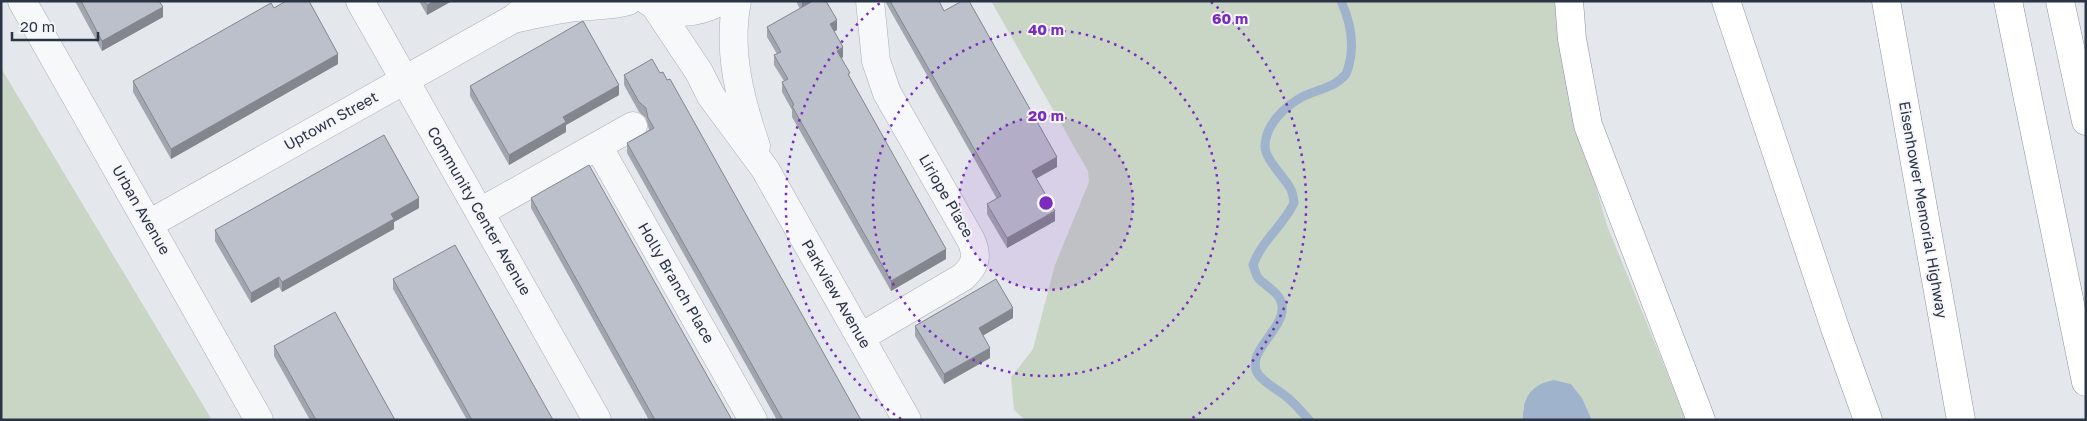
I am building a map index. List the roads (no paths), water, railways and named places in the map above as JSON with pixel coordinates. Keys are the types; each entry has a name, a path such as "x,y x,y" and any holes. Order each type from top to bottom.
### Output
{"highway":[{"path":"1569,1 1572,39 1588,125 1701,420"},
{"path":"1726,1 1835,328 1868,420"},
{"name":"Eisenhower Memorial Highway","path":"1886,1 1961,420"},
{"path":"2008,1 2086,382"},
{"path":"2060,1 2086,122"}],"street":[{"name":"Urban Avenue","path":"22,1 259,420"},
{"name":"Community Center Avenue","path":"360,1 597,420"},
{"name":"Uptown Street","path":"149,224 513,19 535,1"},
{"name":"Uptown Street","path":"513,19 548,11 613,5 628,1"},
{"path":"651,4 670,11 688,12 704,10 721,1"},
{"name":"Parkview Avenue","path":"737,1 734,14 734,61 750,128 765,169"},
{"name":"Liriope Place","path":"861,337 963,277 971,270 976,261 976,250 972,240 885,87 876,60 870,1"},
{"name":"Parkview Avenue","path":"651,4 699,72 716,103 765,169 907,420"},
{"path":"480,212 633,126"},
{"name":"Holly Branch Place","path":"598,146 753,420"}],"water":[{"path":"1554,380 1571,384 1582,398 1592,420 1523,420 1524,405 1530,393 1534,388"}],"waterway":[{"path":"1309,420 1291,400 1265,381 1258,374 1255,366 1256,357 1260,349 1282,314 1282,305 1279,297 1258,278 1253,265 1262,248 1294,203 1291,190 1268,156 1265,145 1266,137 1278,116 1290,104 1336,83 1345,75 1352,49 1349,24 1341,1"}]}
